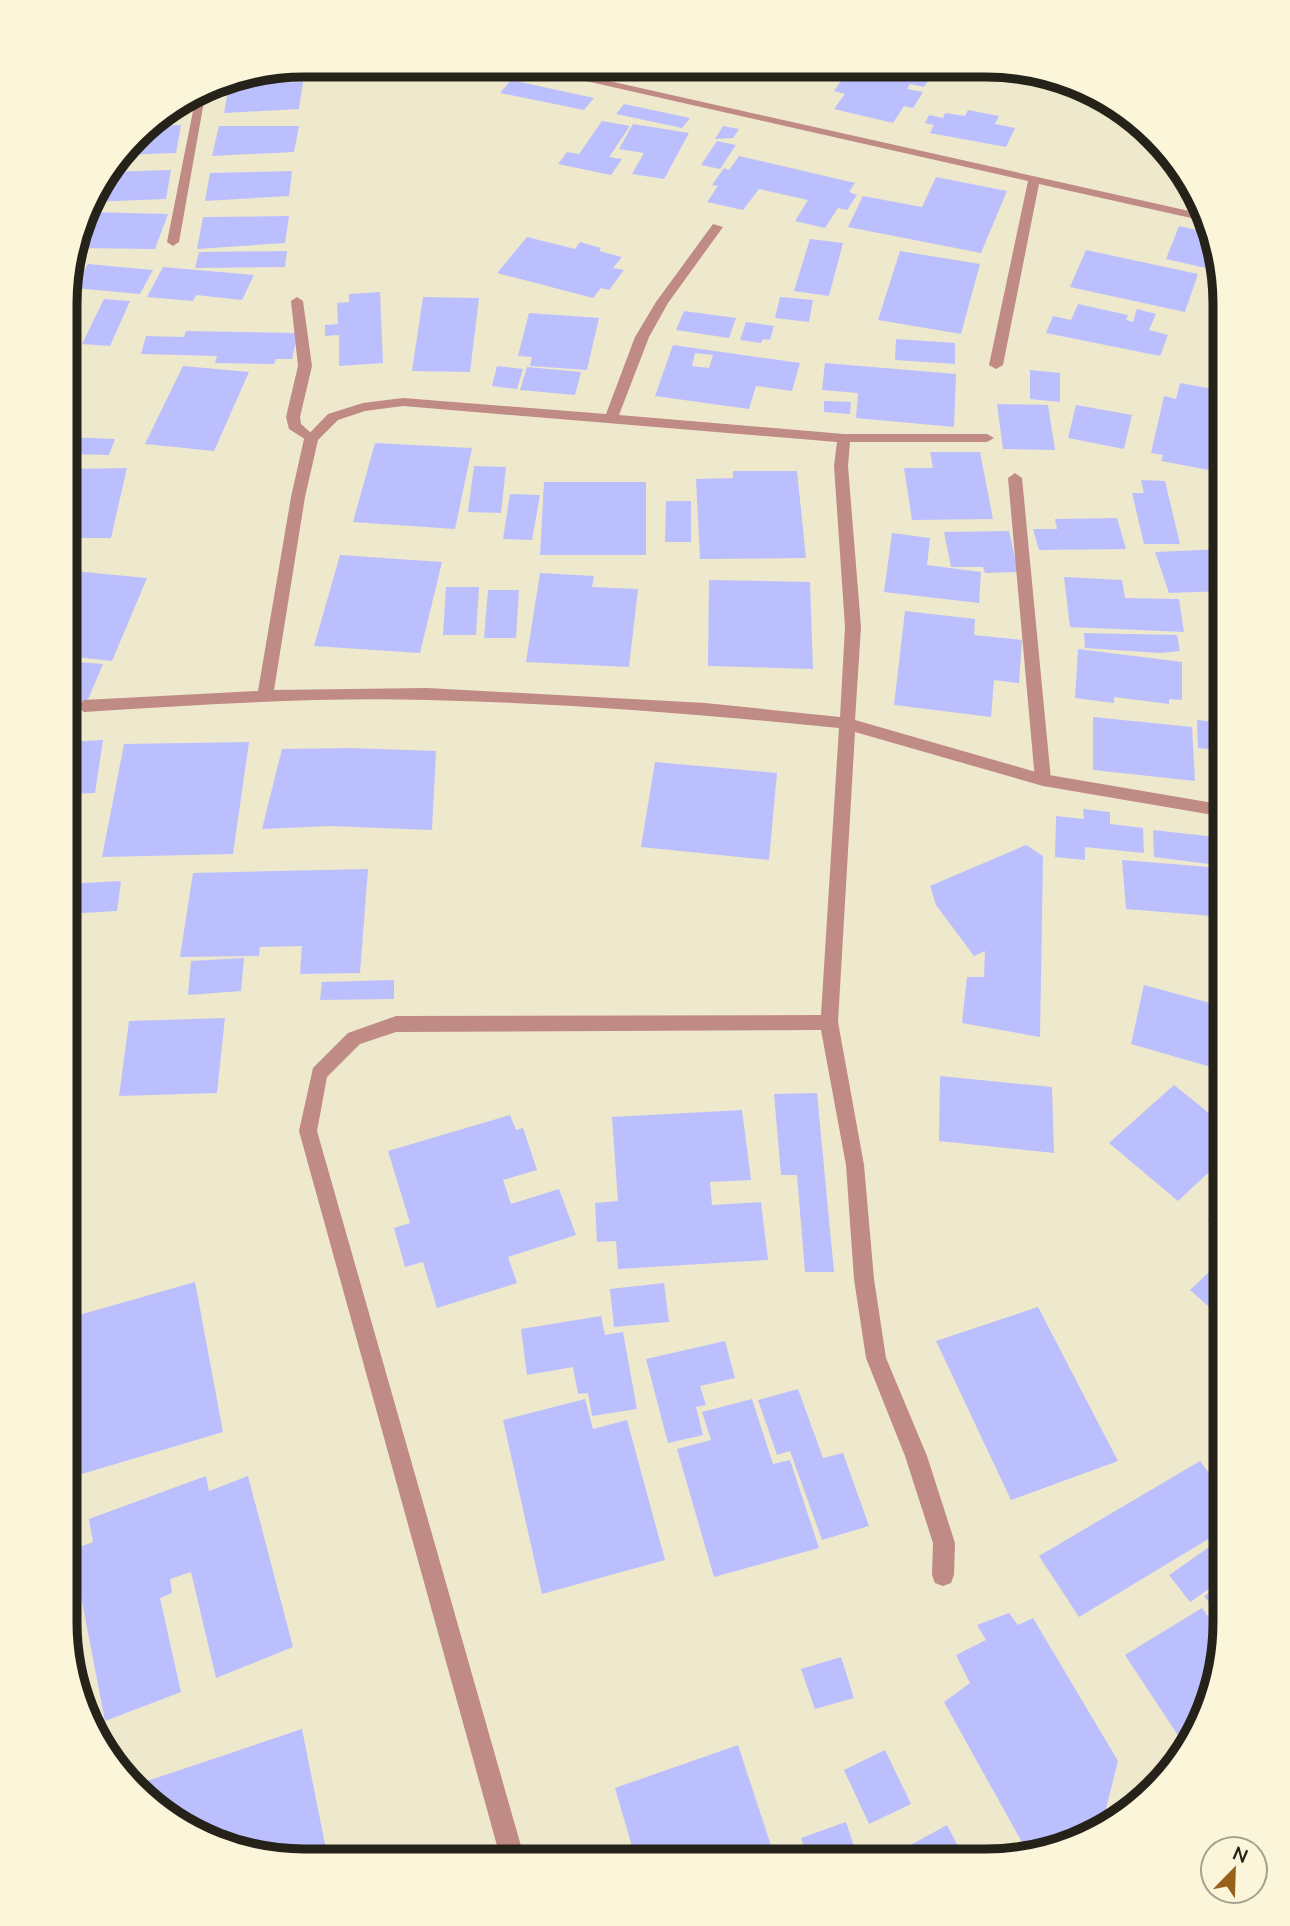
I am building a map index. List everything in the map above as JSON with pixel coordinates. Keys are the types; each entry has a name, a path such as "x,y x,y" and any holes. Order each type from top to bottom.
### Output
{"street":[{"path":"577,77 740,111 1196,216"},
{"path":"173,242 200,102"},
{"path":"996,365 1034,180"},
{"path":"611,419 642,337 662,302 717,227"},
{"path":"297,301 305,366 293,418 294,426 311,439"},
{"path":"265,696 298,497 311,439 333,417 363,407 403,402 844,438 987,438"},
{"path":"844,438 841,466 853,627 845,723 829,1022 855,1165 864,1279 876,1358 915,1456 944,1543 943,1575"},
{"path":"1015,478 1043,780"},
{"path":"84,706 265,696 427,694 705,709 845,723 1043,780 1213,809"},
{"path":"510,1849 308,1131 319,1074 354,1038 396,1024 829,1022"}],"building":[{"path":"843,77 931,77 924,87 910,84 907,89 923,92 913,108 904,106 893,123 834,109 845,94 834,91"},
{"path":"511,80 594,98 584,110 500,93"},
{"path":"303,82 299,109 224,113 228,90 253,83"},
{"path":"624,104 690,118 682,128 616,114"},
{"path":"968,110 999,116 995,124 1015,128 1006,147 930,133 934,125 925,123 929,115 943,118 945,113 965,116"},
{"path":"602,121 630,126 609,157 622,159 611,175 558,164 567,152 579,154"},
{"path":"633,124 689,133 664,179 632,174 644,153 619,149"},
{"path":"164,125 181,125 176,153 133,155 154,133"},
{"path":"219,126 299,126 294,152 212,156"},
{"path":"723,126 739,129 733,138 715,139"},
{"path":"717,141 736,145 720,169 701,165"},
{"path":"739,156 855,183 849,192 857,195 847,210 838,208 825,228 795,221 808,200 759,189 743,210 707,202 718,186 712,185 724,168 729,170"},
{"path":"171,170 166,199 102,202 120,172"},
{"path":"292,171 289,196 205,201 210,173"},
{"path":"936,177 1007,191 981,253 848,227 863,196 922,207"},
{"path":"96,212 168,214 155,249 84,248"},
{"path":"289,216 285,243 197,249 203,217"},
{"path":"1179,226 1201,231 1210,269 1166,259"},
{"path":"527,237 575,249 580,242 601,248 599,251 622,257 613,268 624,270 609,290 601,288 593,298 497,273"},
{"path":"810,239 843,243 829,296 794,291"},
{"path":"1086,250 1198,274 1185,312 1070,287"},
{"path":"287,251 285,267 195,268 199,252"},
{"path":"900,251 980,264 961,334 878,320"},
{"path":"88,264 153,270 140,294 78,288 79,280"},
{"path":"163,267 254,275 242,300 196,295 193,301 147,297"},
{"path":"380,292 383,363 339,366 339,335 325,336 325,325 338,324 337,303 349,302 349,294"},
{"path":"423,297 479,298 470,372 412,371"},
{"path":"780,297 813,300 809,322 775,318"},
{"path":"104,299 130,301 110,346 82,344"},
{"path":"1078,304 1128,315 1126,320 1133,322 1137,309 1156,314 1149,330 1168,335 1160,356 1046,333 1053,316 1071,320"},
{"path":"684,311 736,318 729,338 676,330"},
{"path":"529,313 599,318 587,370 530,366 532,357 518,356"},
{"path":"746,322 774,326 770,340 763,339 761,343 740,340"},
{"path":"186,331 298,333 292,359 276,359 274,364 215,363 217,356 141,354 146,336 184,337"},
{"path":"896,339 955,343 955,364 895,360"},
{"path":"673,345 800,363 792,391 756,386 749,409 655,396","holes":["695,353 713,355 709,368 692,366"]},
{"path":"825,363 956,374 954,427 856,418 858,393 822,390"},
{"path":"183,366 249,372 214,451 145,444"},
{"path":"497,366 523,369 517,389 492,386"},
{"path":"527,367 581,372 575,395 520,390"},
{"path":"1030,370 1060,373 1060,402 1030,399"},
{"path":"1180,383 1213,389 1213,471 1161,461 1163,455 1151,453 1164,396 1176,399"},
{"path":"824,401 851,402 850,414 824,412"},
{"path":"997,404 1048,405 1055,450 1003,449"},
{"path":"1076,405 1132,415 1124,449 1068,438"},
{"path":"77,437 115,439 109,455 77,454"},
{"path":"375,443 472,448 455,529 353,522"},
{"path":"930,452 980,452 993,519 912,520 904,468 933,468"},
{"path":"474,466 506,467 501,513 468,512"},
{"path":"127,468 111,538 77,538 77,469"},
{"path":"733,471 797,471 806,558 700,559 696,479 733,478"},
{"path":"1141,480 1165,481 1180,544 1144,544 1132,493 1144,493"},
{"path":"544,482 646,482 646,555 540,555"},
{"path":"510,494 540,495 532,540 503,539"},
{"path":"666,501 691,501 691,542 665,542"},
{"path":"1117,518 1126,549 1039,550 1033,529 1057,529 1055,519"},
{"path":"1009,531 1018,572 985,573 983,567 951,567 944,532"},
{"path":"892,533 930,538 927,565 981,572 979,603 884,592"},
{"path":"1213,549 1213,591 1169,593 1155,552"},
{"path":"340,555 442,562 420,653 314,646"},
{"path":"77,571 147,578 112,661 77,657"},
{"path":"540,573 594,576 592,587 638,589 629,667 526,662"},
{"path":"1064,577 1122,580 1125,598 1179,599 1184,632 1070,627"},
{"path":"709,580 810,582 813,669 708,666"},
{"path":"446,587 479,587 476,635 443,635"},
{"path":"488,590 519,590 516,638 484,638"},
{"path":"905,611 975,619 974,635 1022,640 1019,683 994,680 991,717 894,705"},
{"path":"1084,633 1177,635 1180,651 1160,653 1085,648"},
{"path":"1078,649 1182,662 1182,700 1169,699 1169,704 1114,697 1114,703 1075,698"},
{"path":"77,662 103,664 87,702 77,701"},
{"path":"1093,717 1192,727 1195,781 1093,770"},
{"path":"1197,720 1213,722 1213,750 1198,748"},
{"path":"103,740 95,793 77,794 77,741"},
{"path":"249,742 233,854 102,857 124,744"},
{"path":"282,749 436,751 432,830 330,826 262,829"},
{"path":"655,762 777,773 769,860 641,847"},
{"path":"1083,809 1110,812 1110,824 1143,828 1144,853 1085,847 1085,860 1055,857 1056,816 1084,819"},
{"path":"1153,830 1213,837 1213,864 1154,857"},
{"path":"1026,845 1043,856 1040,1037 962,1023 967,977 984,977 985,951 974,956 936,905 930,886"},
{"path":"1122,860 1213,867 1213,916 1126,909"},
{"path":"368,869 360,973 300,974 302,946 260,947 259,956 180,957 193,873"},
{"path":"121,881 117,911 77,913 77,883"},
{"path":"244,958 241,991 188,995 191,961"},
{"path":"394,980 394,999 320,1000 322,982"},
{"path":"1144,985 1213,1004 1213,1068 1131,1044"},
{"path":"225,1018 217,1093 119,1096 129,1021"},
{"path":"940,1076 1052,1087 1054,1153 939,1141"},
{"path":"1174,1085 1213,1116 1213,1168 1178,1201 1109,1143"},
{"path":"817,1093 834,1272 805,1272 797,1175 781,1175 774,1094"},
{"path":"742,1110 751,1180 710,1182 712,1205 761,1202 768,1260 618,1269 616,1241 597,1242 595,1203 618,1201 612,1117"},
{"path":"510,1115 516,1130 523,1128 537,1170 503,1180 511,1204 559,1189 576,1235 508,1257 517,1283 437,1308 423,1262 405,1267 394,1228 410,1223 388,1151"},
{"path":"1213,1213 1213,1224 1207,1219"},
{"path":"1213,1268 1213,1310 1190,1290"},
{"path":"195,1282 223,1432 77,1475 77,1316"},
{"path":"664,1283 669,1322 614,1327 610,1289"},
{"path":"1038,1307 1118,1461 1011,1500 936,1341"},
{"path":"601,1316 605,1335 623,1332 637,1409 592,1416 588,1393 578,1394 573,1367 527,1375 521,1329"},
{"path":"725,1341 735,1378 700,1386 706,1405 696,1407 703,1435 668,1443 646,1359"},
{"path":"798,1389 823,1458 843,1453 869,1526 822,1540 790,1451 777,1455 758,1400"},
{"path":"585,1399 593,1429 627,1420 665,1560 542,1594 503,1420"},
{"path":"752,1399 773,1464 790,1460 819,1548 714,1577 677,1449 711,1440 702,1412"},
{"path":"1200,1461 1213,1479 1213,1536 1079,1617 1039,1556"},
{"path":"206,1476 209,1491 248,1476 293,1647 216,1678 191,1572 170,1579 172,1593 160,1598 181,1692 105,1721 77,1576 77,1548 93,1542 89,1519"},
{"path":"1213,1544 1213,1586 1190,1602 1169,1575"},
{"path":"1213,1590 1213,1608 1204,1596"},
{"path":"1202,1608 1213,1624 1209,1666 1201,1695 1180,1739 1125,1655"},
{"path":"1009,1613 1018,1625 1033,1618 1118,1761 1104,1815 1099,1819 1073,1832 1024,1846 944,1702 970,1683 956,1655 986,1640 977,1625"},
{"path":"841,1657 854,1698 815,1709 801,1669"},
{"path":"302,1729 326,1849 275,1847 217,1832 166,1802 144,1782"},
{"path":"738,1745 772,1849 633,1849 615,1788"},
{"path":"885,1750 911,1804 869,1824 844,1770"},
{"path":"846,1822 855,1849 805,1849 801,1838"},
{"path":"947,1825 960,1849 903,1849"}]}
